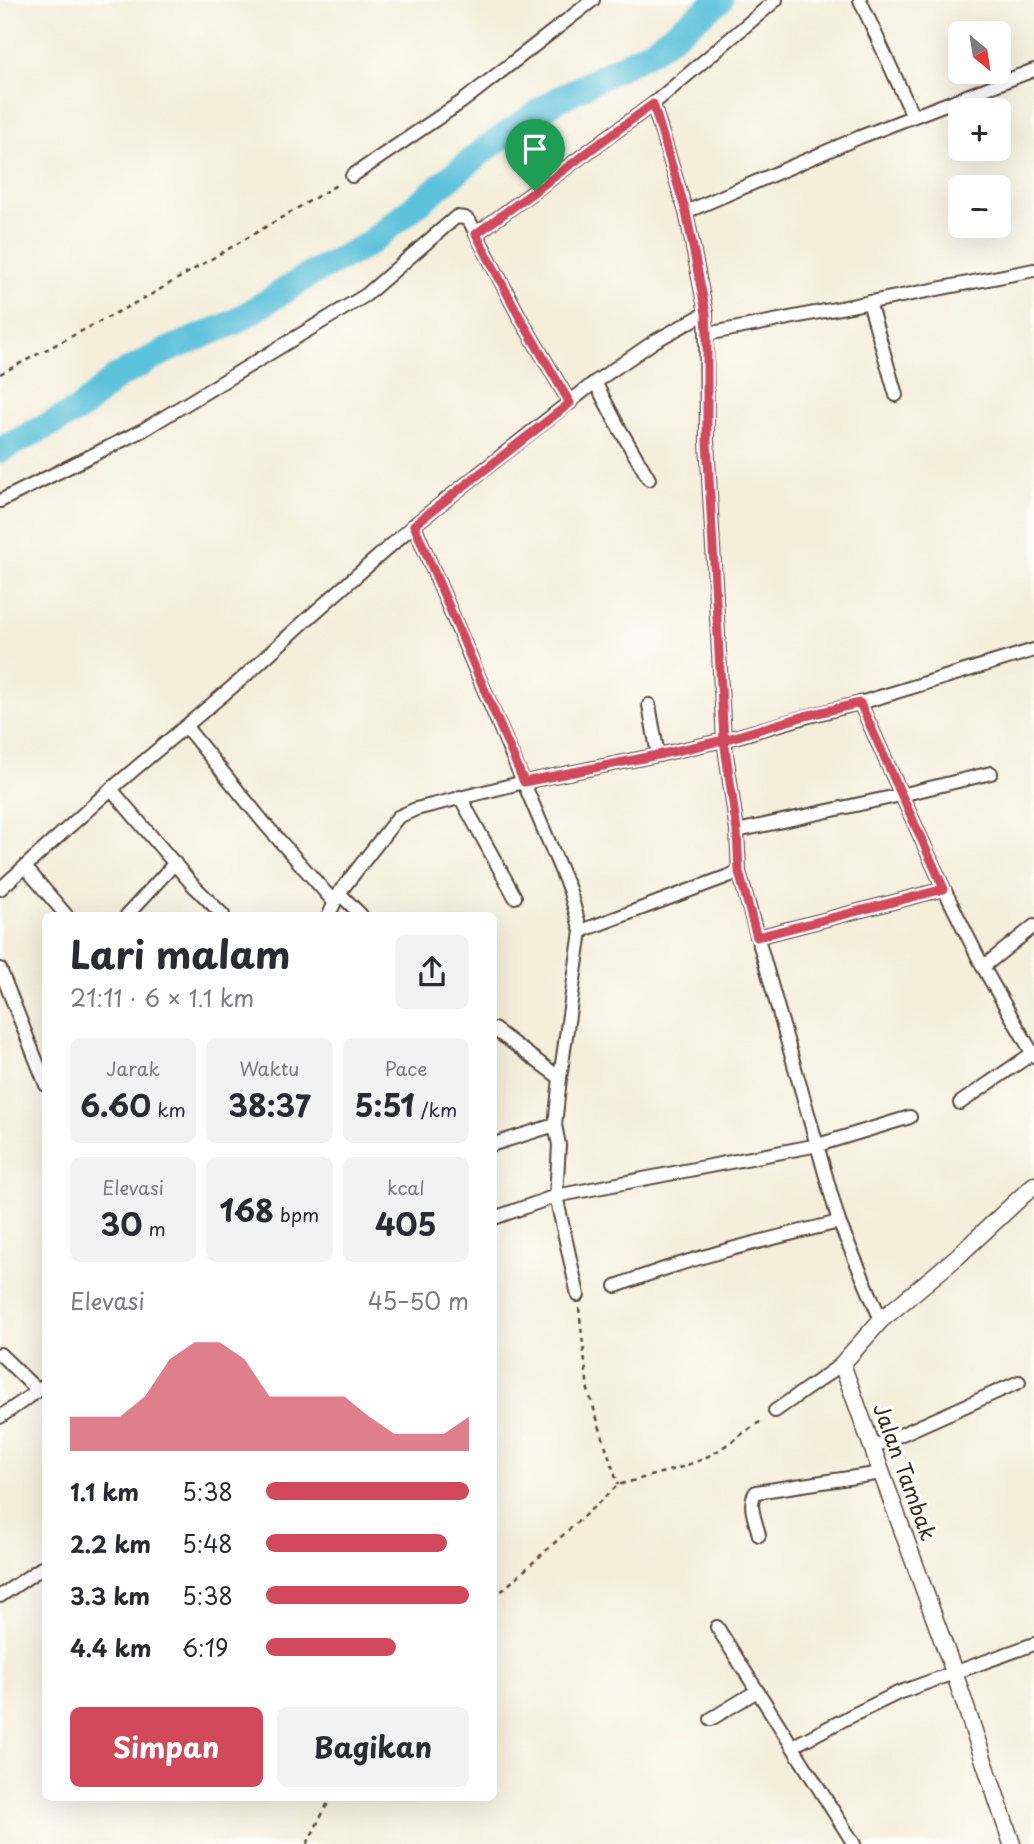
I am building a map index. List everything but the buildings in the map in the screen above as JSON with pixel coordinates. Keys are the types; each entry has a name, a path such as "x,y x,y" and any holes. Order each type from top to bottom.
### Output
{"street":[{"path":"352,176 463,101 593,0"},
{"path":"476,234 653,104 776,0"},
{"path":"860,0 913,116"},
{"path":"686,212 913,116 1034,70"},
{"path":"653,104 686,212 706,313 707,442 724,740 737,831 739,872 839,1223 881,1320"},
{"path":"0,501 143,430 366,295 456,217 470,222 524,326 570,403"},
{"path":"707,334 1034,270"},
{"path":"869,302 896,396"},
{"path":"0,889 414,525 595,382 655,341 706,313"},
{"path":"595,382 649,479"},
{"path":"414,525 569,888 581,931 555,1125 559,1145 556,1196 578,1295"},
{"path":"330,912 334,898 398,817 416,809 524,782 724,740 860,703 1034,650"},
{"path":"860,703 944,889 983,967 1033,1054 960,1102"},
{"path":"649,705 658,755"},
{"path":"186,727 320,888 356,912"},
{"path":"737,831 991,773"},
{"path":"111,789 192,884 220,912"},
{"path":"460,797 515,897"},
{"path":"130,912 174,863"},
{"path":"25,867 63,912"},
{"path":"581,931 739,872"},
{"path":"757,937 944,889"},
{"path":"983,967 1034,926"},
{"path":"0,969 42,1075"},
{"path":"497,1031 560,1078"},
{"path":"497,1217 556,1196 818,1144 910,1117"},
{"path":"497,1143 555,1125"},
{"path":"775,1411 842,1364 881,1320 958,1256 1034,1185"},
{"path":"616,1286 665,1267 839,1223"},
{"path":"0,1354 41,1388 0,1417"},
{"name":"Jalan Tambak","path":"842,1364 954,1672 1012,1844"},
{"path":"873,1447 1019,1382"},
{"path":"759,1535 752,1504 756,1492 882,1473"},
{"path":"0,1597 42,1568"},
{"path":"717,1627 854,1844"},
{"path":"793,1746 898,1693 1034,1644"},
{"path":"711,1719 757,1691"}],"path":[{"path":"0,374 152,294 352,176"},
{"path":"578,1295 588,1390 618,1485"},
{"path":"497,1595 618,1485 703,1459 746,1433 775,1411"},
{"path":"307,1844 329,1801"}],"waterway":[{"path":"0,450 80,409 115,378 166,351 233,323 311,274 367,245 488,147 555,101 653,50 720,0"}],"route":[{"path":"535,191 476,234 540,354 570,403 414,525 524,782 724,740 737,831 739,872 757,937 944,889 860,703 724,740 707,442 706,313 686,212 653,104 535,191"}]}
